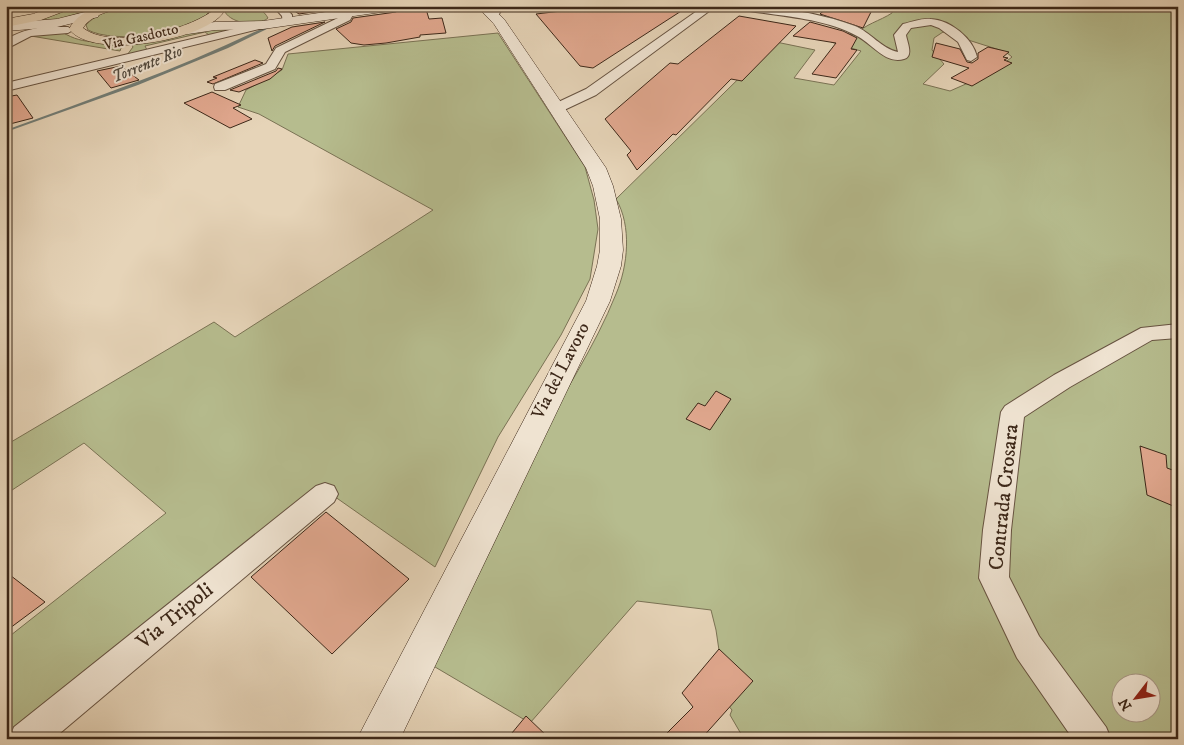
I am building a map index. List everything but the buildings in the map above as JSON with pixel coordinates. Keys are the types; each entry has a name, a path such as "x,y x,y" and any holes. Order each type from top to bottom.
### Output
{"main road":[{"path":"6,25 57,6"},
{"path":"6,25 66,6"},
{"path":"104,9 78,24 73,32 87,38 110,41 150,38 188,30 208,21 217,10"}],"street":[{"path":"278,6 287,15 284,22"},
{"path":"220,87 271,66 280,50 346,18 349,13 377,6"},
{"path":"188,30 263,25 396,6"},
{"path":"556,108 591,92 710,6"},
{"path":"737,6 826,22 845,28 862,34 885,53 894,56 902,56 904,51 900,35 907,26 924,22 941,24 967,46 971,51 971,57"},
{"path":"6,25 57,23 104,9"},
{"name":"Via del Lavoro","path":"378,739 606,282 614,233 612,216 596,168 489,9"},
{"path":"217,10 225,20 247,25"},
{"path":"6,25 49,27 73,32"},
{"name":"Via Gasdotto","path":"6,87 263,25"},
{"path":"6,46 25,35 43,31 73,32"},
{"path":"110,41 128,46 128,50 114,60"},
{"name":"Via Gasdotto","path":"6,80 56,74"},
{"name":"Contrada Crosara","path":"1094,739 1028,647 994,578 997,530 1013,412 1062,381 1148,333 1178,331"},
{"name":"Via Tripoli","path":"26,739 325,494"}],"green space":[{"path":"70,6 101,6 68,19 23,21"},
{"path":"125,6 206,6 209,12 200,20 186,26 152,35 115,36 88,30 86,25 94,18"},
{"path":"227,6 255,8 265,13 268,18 258,23 239,22 228,16 225,12"},
{"path":"893,6 1178,6 1178,739 744,739 730,715 732,710 727,704 716,630 711,610 637,601 530,723 430,664 522,472 588,352 616,294 625,259 626,234 621,210 616,199 776,42 815,50 794,78 834,85 861,51 831,42 831,40 838,32 855,35 863,28 892,13","holes":["943,32 1006,52 1012,57 993,72 950,91 923,84 944,64 932,50 934,38"]},
{"path":"242,28 209,35 205,32 145,46 147,50 127,55 133,47 131,43 197,30"},
{"path":"62,32 71,37 107,43 121,48 120,51 31,36 21,39 31,34"},
{"path":"498,33 585,167 594,200 598,229 590,279 561,335 498,437 435,567 321,487 17,739 6,739 6,639 166,513 84,443 6,494 6,445 214,322 235,337 433,210 259,114 238,107 246,90 282,70 288,54"}],"waterway":[{"name":"Torrente Rio","path":"6,131 137,84 227,47 271,24"}]}
